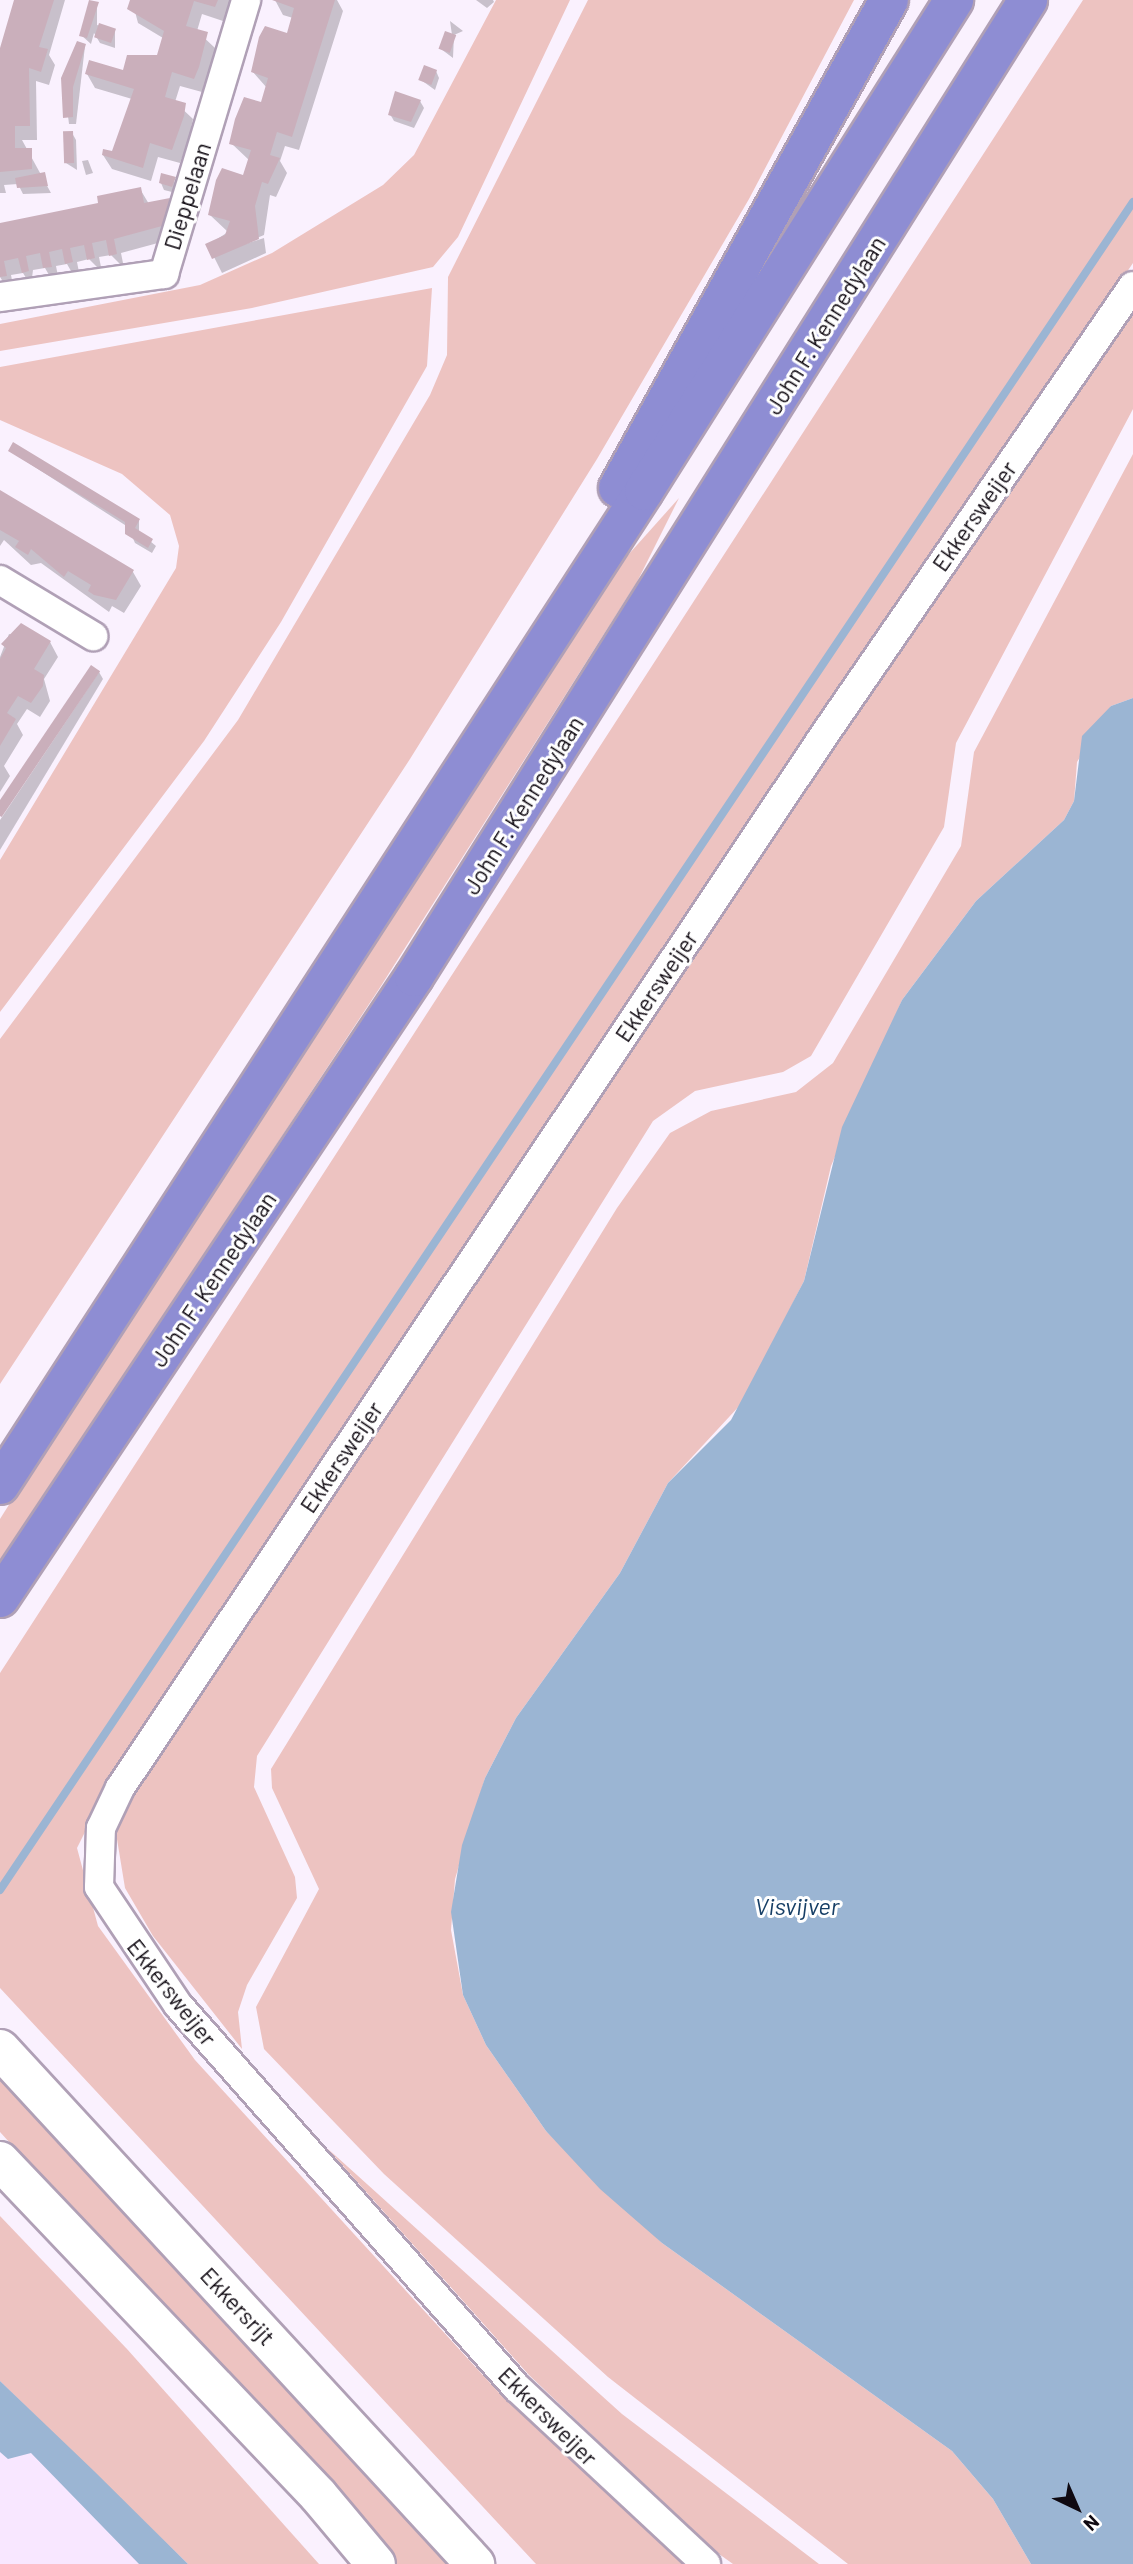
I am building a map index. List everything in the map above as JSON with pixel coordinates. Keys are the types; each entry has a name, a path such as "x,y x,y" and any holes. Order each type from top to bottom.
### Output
{"highway":[{"path":"439,810 889,0"},
{"path":"0,1485 439,810 954,0"},
{"name":"John F. Kennedylaan","path":"0,1598 414,977 1028,0"}],"main road":[{"name":"Ekkersrijt","path":"0,2049 475,2564"},
{"path":"0,2161 318,2495 376,2564"}],"street":[{"name":"Dieppelaan","path":"0,297 164,274 246,0"},
{"name":"Ekkersweijer","path":"706,2564 517,2388 178,2005 99,1886 101,1828 120,1788 820,740 1133,286"},
{"path":"0,580 93,636"}],"shaded area":[{"path":"496,0 570,0 458,237 433,267 252,308 0,351 0,324 200,285 272,253 383,185 414,155"},
{"path":"588,0 854,0 749,199 597,459 410,759 0,1384 0,1039 238,720 430,395 447,355 448,277"},
{"path":"1083,0 1133,0 1133,263 214,1621 114,1774 77,1848 98,1926 195,2060 502,2396 685,2564 536,2564 0,1988 0,1673"},
{"path":"432,288 427,366 281,622 204,741 0,1012 0,860 176,568 179,546 170,515 122,474 0,420 0,367"},
{"path":"1133,304 1133,409 956,743 944,827 811,1056 783,1072 695,1091 653,1121 257,1756 254,1787 295,1877 297,1898 247,1985 238,2012 242,2049 153,1936 125,1888 116,1833 126,1802 356,1451"},
{"path":"1133,454 1133,698 1111,706 1077,762 1074,801 1064,820 976,901 902,1000 831,1166 804,1281 742,1403 668,1483 620,1573 516,1718 485,1778 455,1879 451,1930 463,1995 486,2045 546,2131 662,2243 952,2451 993,2499 1031,2564 848,2564 608,2377 384,2174 264,2049 256,2007 319,1889 272,1788 271,1769 617,1208 670,1133 711,1111 796,1092 833,1063 961,846 974,752"},
{"path":"679,498 637,582 379,989 0,1564 0,1519 88,1379 612,573"},
{"path":"0,2069 456,2564 393,2564 0,2132"},
{"path":"327,2148 622,2414 819,2564 733,2564 712,2549 529,2375"},
{"path":"0,2216 127,2349 319,2564 188,2564 0,2381"},
{"path":"0,2225 261,2564 0,2564"}],"water":[{"name":"Visvijver","path":"1133,698 1133,2564 1031,2564 993,2499 952,2451 662,2243 600,2189 546,2131 486,2045 463,1995 451,1912 462,1845 485,1778 516,1718 620,1573 668,1483 731,1420 804,1281 842,1127 902,1000 976,901 1064,820 1074,801 1082,736 1111,706"},
{"path":"0,2381 188,2564 139,2564 31,2453 8,2459 0,2452"}],"building":[{"path":"14,0 54,0 39,47 48,49 41,72 29,68 30,126 15,126 15,148 32,148 32,169 0,172 0,48"},
{"path":"89,0 99,2 87,38 79,36"},
{"path":"130,0 218,0 215,7 194,1 186,26 208,32 199,67 194,79 172,72 165,97 186,103 184,116 172,150 150,143 143,168 102,155 103,149 112,151 134,89 85,74 89,60 123,70 127,55 157,55 164,31 127,9"},
{"path":"272,0 335,0 292,137 277,132 270,155 280,158 268,184 262,182 255,206 259,239 212,259 205,244 225,235 230,221 208,215 216,180 222,168 243,175 251,150 229,144 235,119 244,97 261,102 268,78 251,72 259,37 265,26 287,33 294,8"},
{"path":"99,23 116,29 111,43 94,37"},
{"path":"445,31 456,35 450,53 439,49"},
{"path":"77,41 86,44 73,87 73,117 63,118 61,78"},
{"path":"424,65 437,70 431,85 418,80"},
{"path":"395,91 421,100 411,122 388,115"},
{"path":"63,131 73,131 74,163 64,163"},
{"path":"45,172 48,186 17,188 15,178"},
{"path":"161,173 176,177 172,187 159,183"},
{"path":"141,187 144,203 170,198 162,226 114,239 117,254 109,256 106,240 92,243 95,258 87,260 84,245 70,248 73,262 65,264 62,249 49,252 52,267 43,268 40,253 26,256 29,271 22,273 18,258 4,261 7,276 0,277 0,223 98,203 97,196"},
{"path":"13,442 140,519 135,528 153,539 148,548 125,534 125,522 8,451"},
{"path":"0,490 134,570 116,600 94,595 88,591 91,585 68,571 64,577 31,549 28,555 15,547 19,541 0,530"},
{"path":"21,623 51,641 34,669 44,675 43,686 31,703 18,696 7,713 16,719 0,746 0,659 6,648 1,644"},
{"path":"91,665 100,671 2,817 0,800"}],"waterway":[{"path":"0,1890 1133,202"}]}
